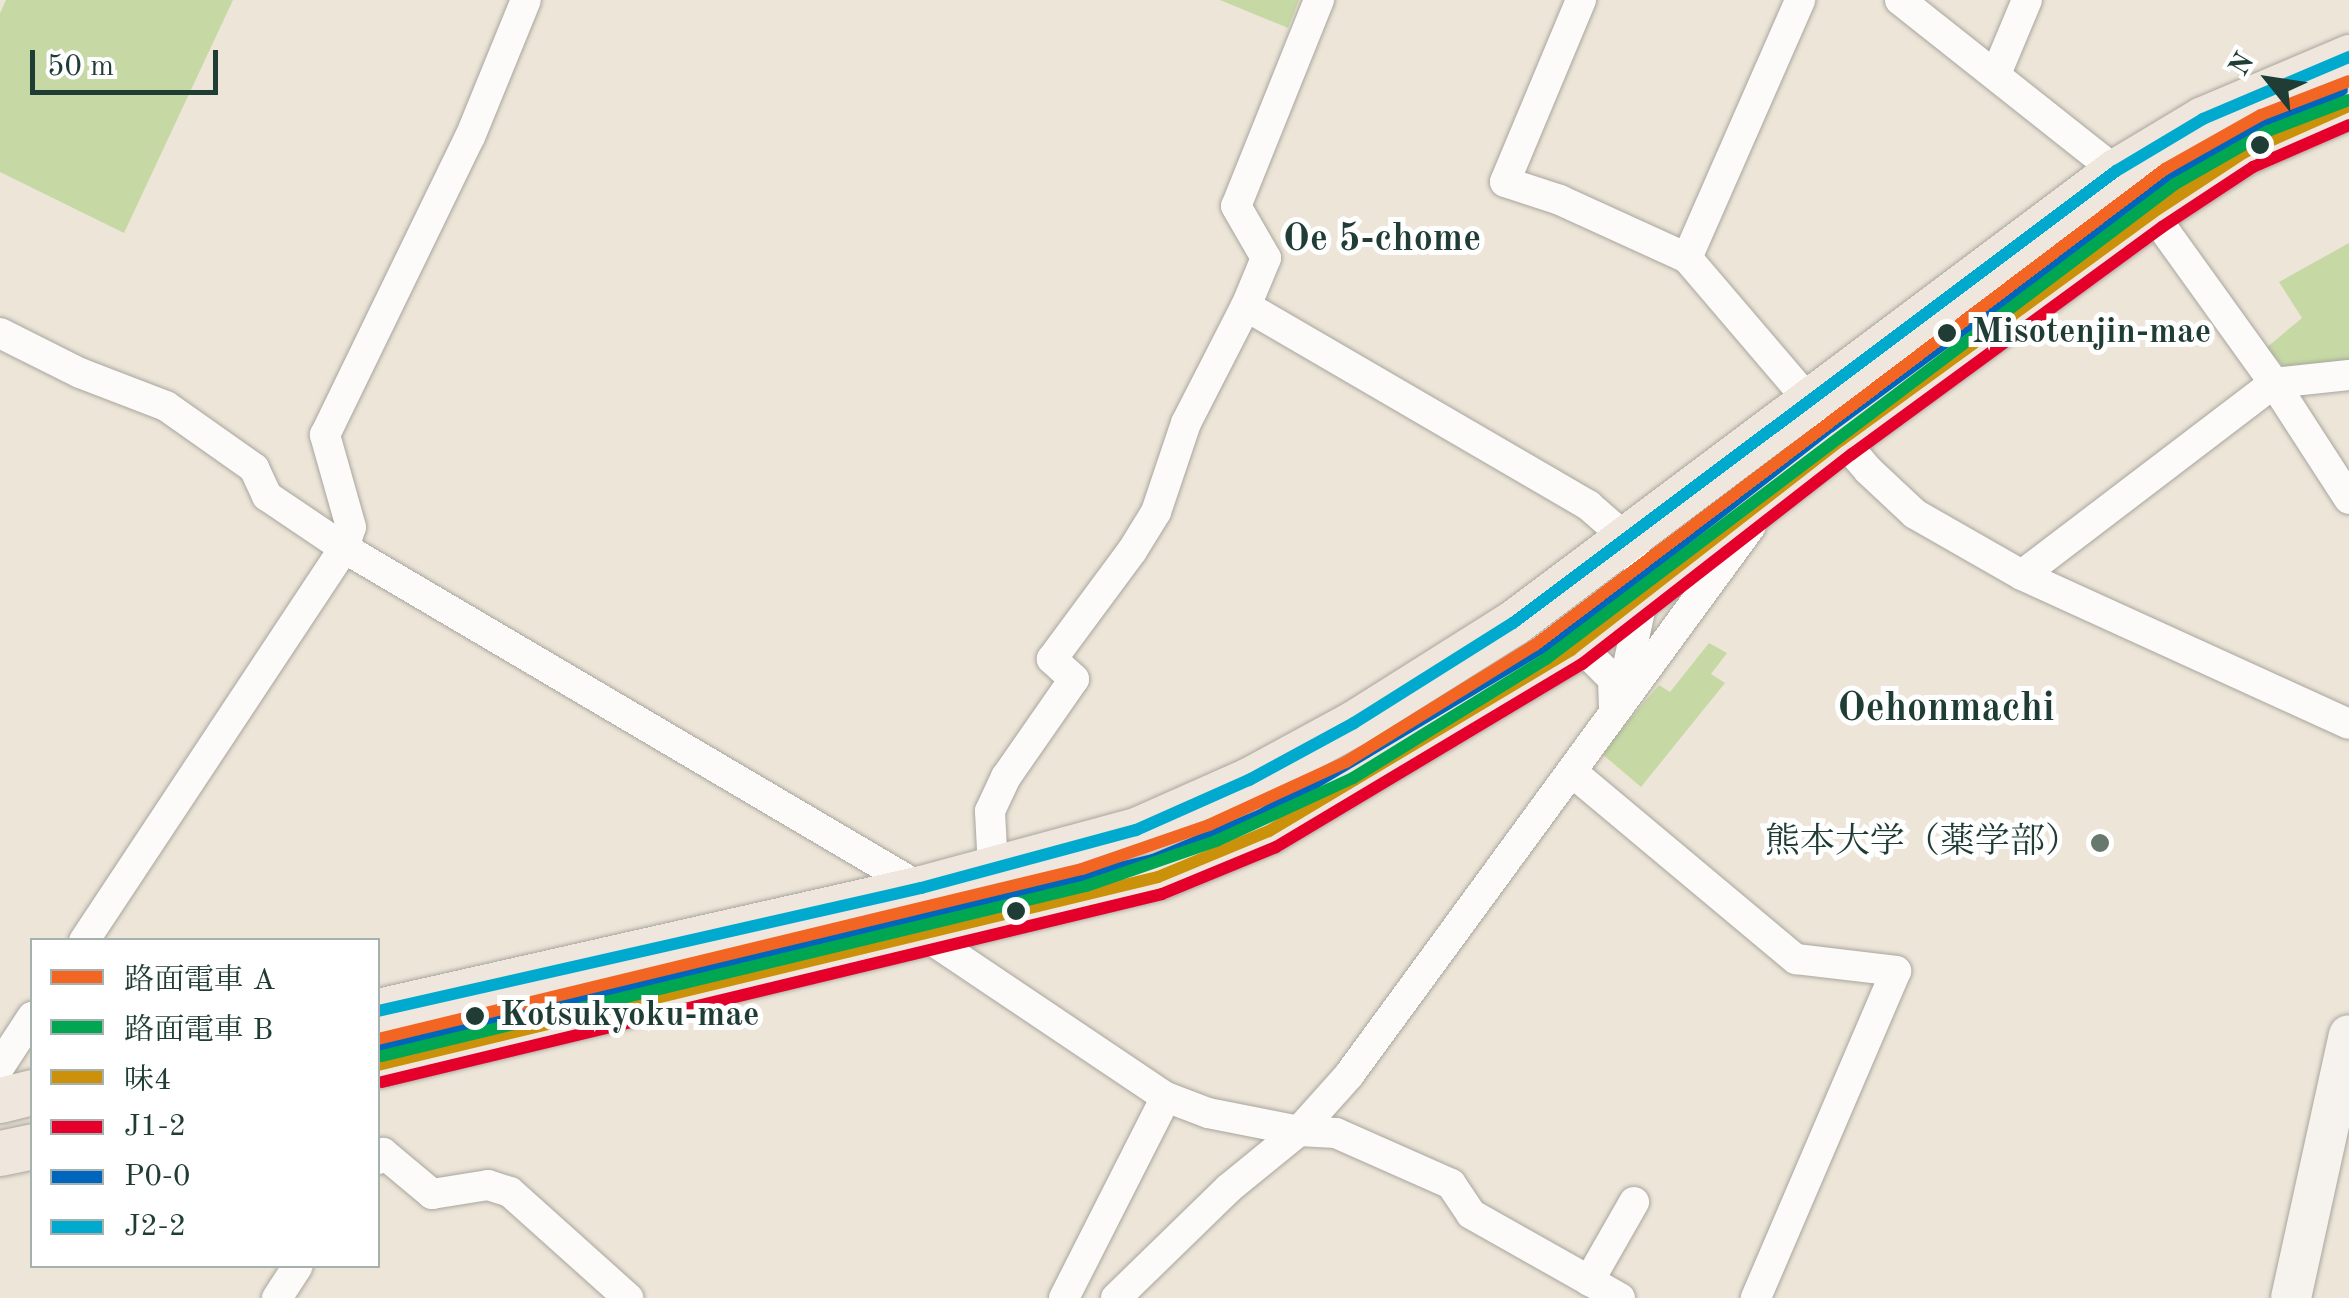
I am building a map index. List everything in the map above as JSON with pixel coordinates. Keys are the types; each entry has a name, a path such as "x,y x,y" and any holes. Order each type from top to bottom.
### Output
{"main road":[{"path":"380,1011 921,888 1136,830 1250,780 1354,723 1513,623 2116,171 2203,118 2349,56"},
{"path":"380,1064 1158,876 1268,830 1571,650 1841,440 2152,213 2244,152 2349,106"},
{"path":"0,1100 30,1092"},
{"path":"0,1153 30,1146"}],"street":[{"path":"85,938 344,548 351,528 325,435 470,137 526,0"},
{"path":"993,868 990,811 1006,776 1074,679 1052,658 1132,552 1156,512 1186,423 1266,258 1236,206 1319,0"},
{"path":"1580,0 1505,182 1560,200 1687,258 1841,440 1915,514 2022,575 2349,724"},
{"path":"1687,258 1800,0"},
{"path":"1900,0 2116,171 2152,213 2274,382 2349,499"},
{"path":"1996,74 2027,0"},
{"path":"1246,306 1588,505 1627,539 1642,572 1644,593 1632,662 1614,709"},
{"path":"0,333 80,374 166,406 254,468 267,496 344,548 921,888"},
{"path":"2022,575 2274,382 2349,375"},
{"path":"1116,1298 1229,1188 1299,1131 1349,1075 1779,488"},
{"path":"1571,650 1591,657 1614,678 1614,709"},
{"path":"1572,772 1796,959 1896,971 1756,1298"},
{"path":"923,934 1166,1097 1208,1113 1299,1131 1336,1133 1451,1184 1471,1214 1592,1289 1620,1298"},
{"path":"0,1066 30,1020"},
{"path":"2291,1298 2335,1167 2349,1035"},
{"path":"1064,1298 1166,1097"},
{"path":"380,1157 383,1153 432,1194 488,1185 510,1192 628,1298"},
{"path":"1592,1289 1634,1202"},
{"path":"277,1298 297,1268"}],"green space":[{"path":"6,0 233,0 124,233 0,172 0,13"},
{"path":"1220,0 1299,0 1288,28"},
{"path":"2349,243 2349,363 2289,372 2266,348 2302,318 2279,282"},
{"path":"1709,643 1727,653 1711,674 1725,683 1641,787 1601,753 1659,685 1670,692"}],"tram line":[{"name":"A","path":"380,1039 1082,869 1209,825 1346,762 1535,645 2165,169 2261,115 2349,81"},
{"name":"B","path":"382,1056 1086,886 1216,841 1353,778 1546,659 2175,184 2268,131 2349,100"}],"transit line":[{"name":"J2-2","path":"380,1011 921,888 1136,830 1249,780 1354,723 1513,623 2116,171 2203,119 2349,57"},
{"name":"P0-0","path":"380,1047 1153,860 1261,815 1561,636 1831,426 2142,198 2237,137 2342,90"},
{"name":"味4","path":"380,1065 1158,877 1269,831 1571,650 1841,440 2152,213 2245,152 2349,106"},
{"name":"J1-2","path":"382,1082 1162,894 1276,847 1582,664 1852,454 2162,227 2253,167 2349,125"}],"place":[{"name":"Misotenjin-mae","path":"1947,333"},
{"name":"熊本大学（薬学部）","path":"2100,843"},
{"name":"Kotsukyoku-mae","path":"475,1016"}],"district":[{"name":"Oe 5-chome","path":"1382,241"},
{"name":"Oehonmachi","path":"1946,710"}]}
